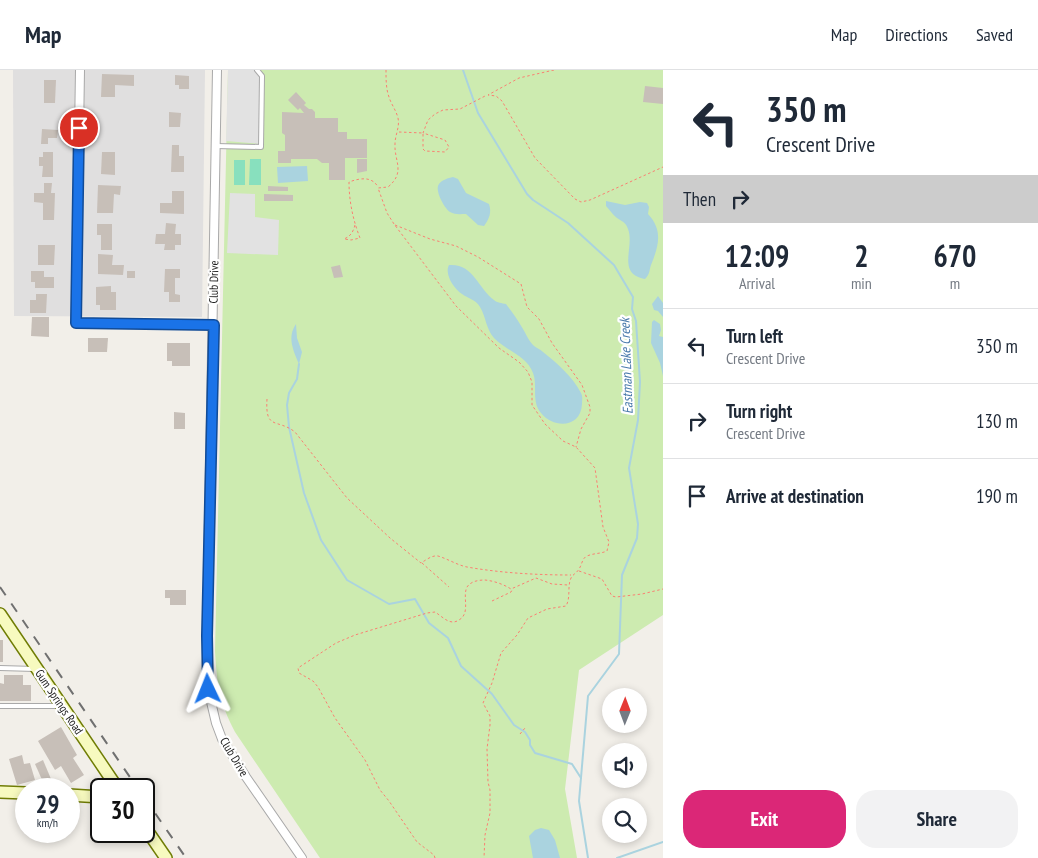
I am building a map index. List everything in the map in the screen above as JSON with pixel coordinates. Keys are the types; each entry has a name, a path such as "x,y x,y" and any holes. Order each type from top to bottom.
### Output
{"street":[{"path":"80,70 76,323 214,325"},
{"name":"Club Drive","path":"217,70 214,325 207,636 208,689 216,724 231,754 302,858"},
{"name":"Gum Springs Road","path":"0,614 4,626 37,669 111,778"},
{"path":"0,792 15,793"},
{"path":"155,842 166,858"}],"lane":[{"path":"216,146 261,147 262,76 256,70"},
{"path":"0,668 37,669"},
{"path":"0,706 62,706"}],"path":[{"path":"378,188 388,187 396,177 398,164 395,142 399,120 396,108 388,92 386,70"},
{"path":"398,132 423,133 446,140 449,147 448,150 441,152 425,151 422,145 423,133 428,120 435,114 443,110 465,107 519,78 554,70"},
{"path":"488,95 496,96 502,101 542,166 575,199 581,202 625,185 663,167"},
{"path":"355,225 353,232 344,239 360,238 355,225 349,182 360,178 370,180 376,184 387,213 394,224 456,306 493,343 519,362 528,372 532,382 532,405 544,424 563,441 576,448 595,468 603,526 609,542 607,551 602,554 587,556 584,559 579,571 572,576 569,585 569,601 566,606 537,613 528,618 523,624 516,636 501,653 492,683 483,703 490,716 487,749 490,796 484,858"},
{"path":"394,224 456,246 478,257 521,284 527,307 539,319 552,343 582,385 585,393 590,414 582,429 576,448"},
{"path":"267,399 267,414 270,420 273,423 289,427 295,432 347,498 390,538 449,588"},
{"path":"421,563 433,556 439,556 454,564 467,567 535,575 572,576"},
{"path":"579,571 602,579 612,596 642,594 663,589"},
{"path":"492,601 511,592 513,588 536,578 552,584 569,585"},
{"path":"435,858 434,854 417,842 380,790 365,760 335,718 318,687 313,681 300,673 298,668 336,643 355,635 420,615 435,612 450,622 456,622 462,618 465,612 467,587 472,582 479,580 491,581 513,588"},
{"path":"520,734 525,728"}],"shaded area":[{"path":"13,70 205,70 202,317 14,316"},
{"path":"228,70 256,70 260,76 261,144 226,141"},
{"path":"230,193 255,194 255,217 279,220 278,255 227,253"}],"green space":[{"path":"228,70 663,70 663,615 579,670 565,789 577,858 320,858 235,732 225,711 220,693 215,651"},
{"path":"250,159 261,159 261,185 249,185"},
{"path":"234,160 245,160 245,185 234,185"}],"water":[{"path":"307,166 308,181 278,183 277,167"},
{"path":"453,177 458,179 466,193 489,204 490,216 484,226 478,225 466,214 450,212 443,203 439,195 439,184"},
{"path":"606,201 625,205 640,202 647,203 649,207 648,214 658,232 658,244 648,276 645,279 631,272 628,259 630,236 628,229 625,223 616,217 606,206"},
{"path":"449,265 457,265 470,272 488,295 498,302 506,304 534,346 554,361 569,376 582,396 582,404 577,418 572,422 559,424 546,418 541,413 536,404 534,378 530,367 494,338 489,331 478,304 459,292 453,285 448,273"},
{"path":"658,296 663,303 663,317 658,311 654,310 652,304"},
{"path":"654,320 660,324 659,336 663,337 663,376 660,363 651,343 652,322"},
{"path":"296,324 297,338 302,352 299,364 291,339"},
{"path":"541,828 549,830 555,840 560,858 533,858 529,836 535,830"}],"building":[{"path":"102,74 134,75 134,86 115,85 115,97 101,97"},
{"path":"175,75 189,76 189,89 179,89 179,85 175,85"},
{"path":"44,80 56,80 55,103 44,103"},
{"path":"645,86 663,88 663,104 643,102"},
{"path":"296,92 306,103 304,105 315,112 315,118 338,118 338,132 347,132 347,139 367,139 367,158 345,158 345,180 329,180 329,163 322,163 317,159 291,159 291,163 278,163 278,151 285,151 285,135 282,133 282,112 304,113 288,100"},
{"path":"169,112 181,113 180,127 169,127"},
{"path":"42,129 58,130 57,138 48,138 48,144 41,144"},
{"path":"172,145 179,145 179,156 184,156 184,172 171,172"},
{"path":"43,152 53,152 53,177 42,177 43,166 39,166 39,157 43,157"},
{"path":"102,152 115,152 115,175 101,174"},
{"path":"357,159 367,159 367,171 357,173"},
{"path":"44,183 52,183 51,193 55,193 54,220 43,220 43,203 34,202 34,193 44,193"},
{"path":"98,185 121,186 120,195 114,194 113,213 97,213"},
{"path":"268,186 288,187 288,191 268,191"},
{"path":"172,191 184,191 184,214 160,213 160,203 172,203"},
{"path":"264,194 293,195 293,201 264,201"},
{"path":"166,223 176,224 175,234 181,234 181,245 175,245 175,250 164,250 165,244 155,244 156,234 165,234"},
{"path":"97,224 112,224 112,250 101,250 101,235 97,235"},
{"path":"38,245 55,245 54,265 38,265"},
{"path":"98,254 113,255 112,265 124,265 123,275 98,274"},
{"path":"340,265 343,277 334,278 331,267"},
{"path":"165,269 180,269 180,278 175,278 175,294 180,295 180,302 169,302 169,292 164,292"},
{"path":"31,271 44,271 44,277 54,277 54,288 35,288 35,282 31,282"},
{"path":"127,271 135,271 135,278 127,278"},
{"path":"111,286 111,292 116,292 116,310 100,310 100,305 96,305 96,287"},
{"path":"36,294 47,294 46,313 30,313 30,300 36,300"},
{"path":"32,317 49,317 49,337 31,336"},
{"path":"88,338 108,338 107,352 88,352"},
{"path":"167,343 190,343 190,366 172,366 172,361 167,361"},
{"path":"174,412 185,413 185,429 174,429"},
{"path":"165,590 186,590 186,605 170,605 170,598 165,598"},
{"path":"0,640 3,640 3,662 0,662"},
{"path":"4,675 23,675 23,685 31,685 31,701 0,701 0,683 4,684"},
{"path":"61,727 77,755 73,758 84,775 79,778 68,778 61,766 55,770 38,741"},
{"path":"22,755 24,764 30,763 34,778 15,778 9,759"},
{"path":"43,760 51,778 41,778 35,764"}],"waterway":[{"name":"Eastman Lake Creek","path":"463,70 478,113 527,194 568,223 614,265 633,297 632,309 636,321 640,382 638,420 629,468 638,524 637,538 622,575 619,654 588,696 579,801 588,858"},
{"path":"299,364 297,379 289,393 287,405 289,427 304,493 321,540 347,580 389,604 415,599 429,623 448,638 461,666 492,694 514,725 525,732 535,753 572,764 581,778"},
{"path":"617,858 663,842"}],"railway":[{"path":"0,587 130,778"},
{"path":"155,813 186,858"}],"route":[{"path":"79,128 76,323 214,325 207,636 208,689"}]}
